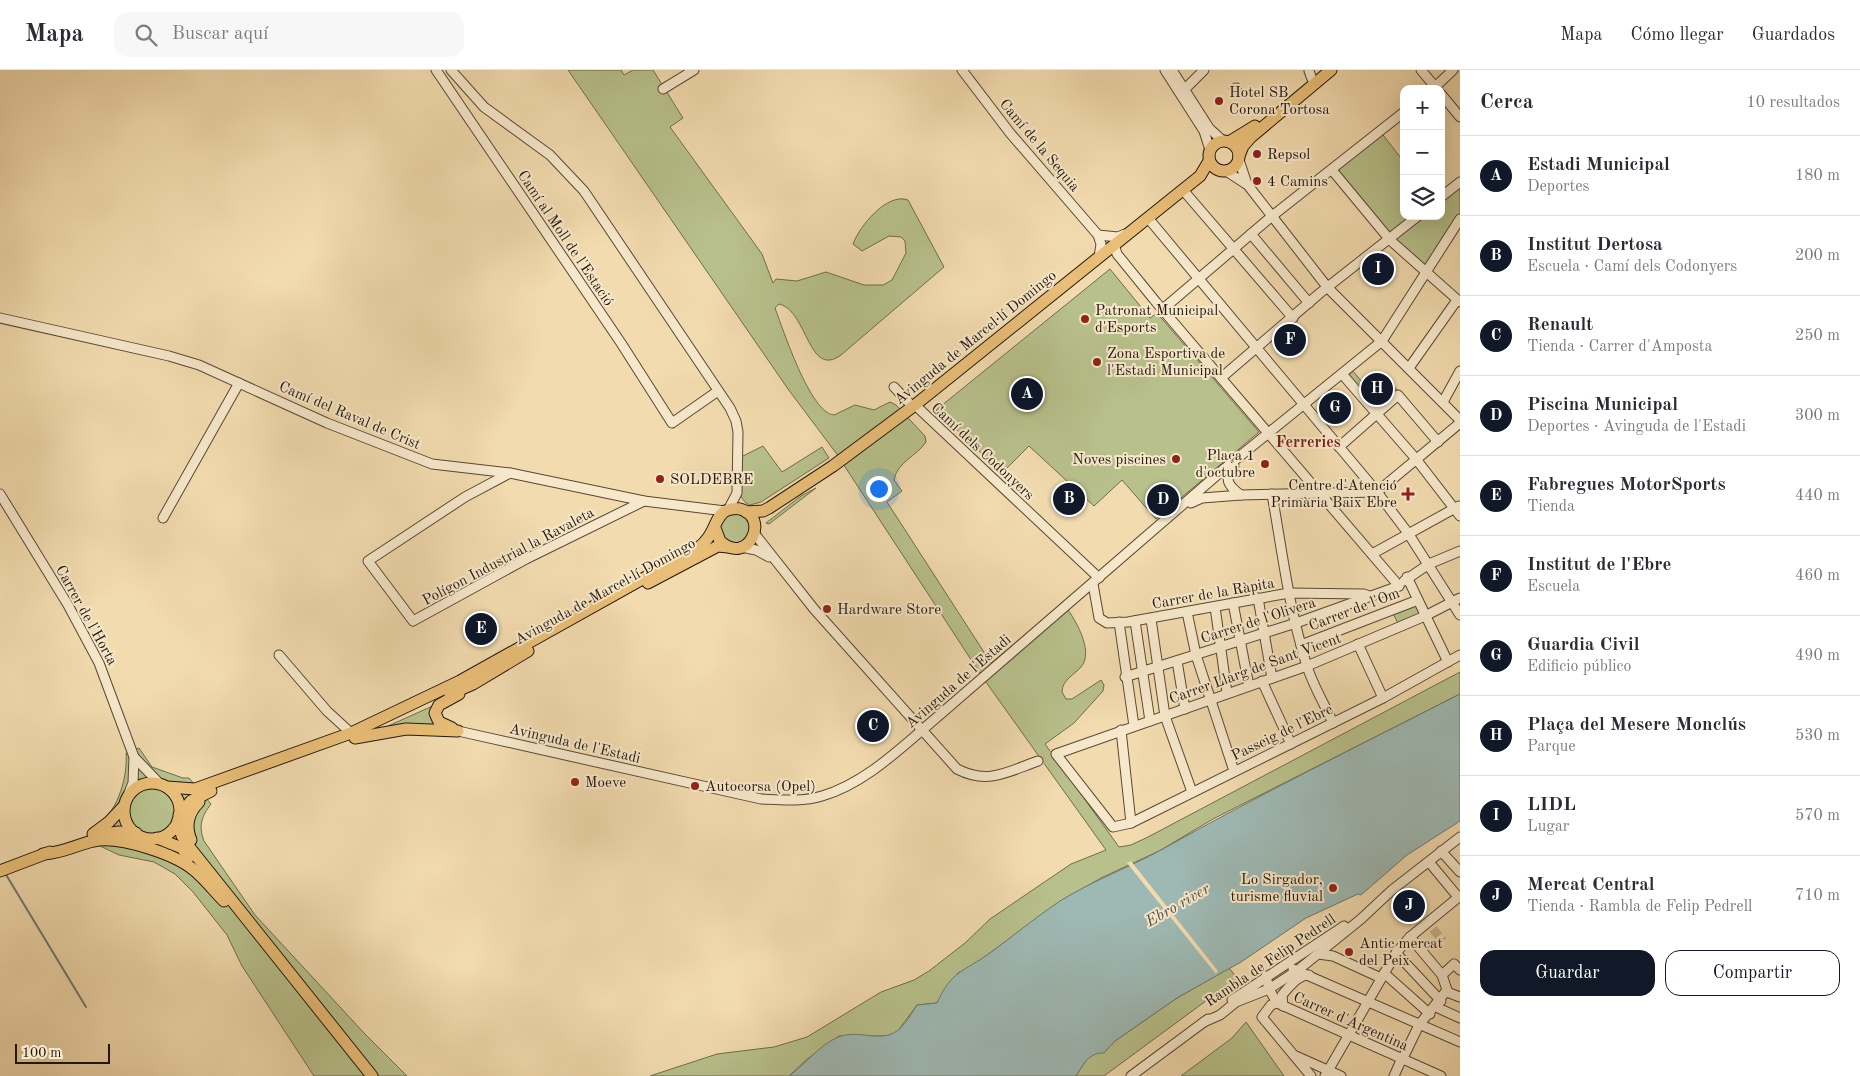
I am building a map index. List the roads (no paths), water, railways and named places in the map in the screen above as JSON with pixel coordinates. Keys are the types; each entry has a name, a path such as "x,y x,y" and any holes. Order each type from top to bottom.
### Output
{"main road":[{"path":"1312,72 1247,132 1216,143 1209,156 1223,171 1235,167 1243,146 1251,137 1331,70"},
{"path":"1226,141 1236,147 1239,158"},
{"name":"Avinguda de Marcel·lí Domingo","path":"746,512 763,511 834,466 914,406 1200,176 1209,156"},
{"name":"Avinguda de Marcel·lí Domingo","path":"1200,176 1223,171"},
{"path":"92,836 124,806 128,795 144,784 195,789 353,736 460,681 698,548 706,542 719,518 727,511 746,512 754,522 755,531"},
{"path":"715,527 717,537 728,547 741,547 750,542 763,511"},
{"name":"Avinguda de Marcel·lí Domingo","path":"224,786 353,736 473,684 606,606 712,549 718,546 728,547"},
{"path":"458,731 439,722 436,718 436,708 473,684"},
{"path":"353,736 406,729 458,731"},
{"path":"163,785 177,799 179,818 185,842 372,1076"},
{"path":"157,838 170,832 197,797 224,786"},
{"path":"200,860 187,828 190,814 202,798 224,786"},
{"path":"124,806 126,822 136,833 146,838 157,838 182,848 362,1076"},
{"path":"2,870 92,836 119,832 136,833"},
{"path":"43,854 60,854 99,840 119,842 179,861 196,871 224,901"}],"street":[{"name":"Camí al Moll de l'Estació","path":"436,70 611,328 672,423 718,391"},
{"path":"451,70 484,107 550,155 584,191 718,391 736,421 737,494 746,512"},
{"path":"663,89 694,70"},
{"name":"Camí de la Sequia","path":"962,70 1010,133 1098,235"},
{"path":"1165,70 1204,131 1209,156"},
{"path":"1172,70 1209,128 1226,141"},
{"path":"1185,89 1204,70"},
{"path":"1421,70 1433,85"},
{"path":"1440,85 1450,71"},
{"path":"1445,99 1460,117"},
{"path":"1163,309 1251,234 1400,115"},
{"path":"1239,158 1246,184"},
{"path":"1332,170 1390,240 1458,301 1409,368"},
{"path":"1178,512 1195,500 1206,497 1318,492 1378,492 1460,422 1443,402 1328,288 1246,184 1223,171"},
{"path":"1445,194 1460,182"},
{"path":"1183,190 1293,318"},
{"path":"1148,218 1198,280 1378,492 1456,600 1460,615"},
{"name":"Avinguda de l'Estadi","path":"458,731 761,799 792,801 822,796 853,783 886,761 1205,487 1382,341 1460,218"},
{"path":"1221,378 1309,303 1413,220"},
{"path":"1099,257 1101,244 1098,235 1118,237 1130,233"},
{"path":"1251,234 1309,303"},
{"path":"1114,244 1117,254 1399,586 1407,577 1429,564 1460,551"},
{"name":"Camí del Raval de Crist","path":"0,318 170,356 199,365 327,424 432,464 510,473 644,501 697,509 727,511"},
{"path":"1443,402 1460,371"},
{"path":"1342,374 1458,507 1460,516"},
{"path":"163,518 239,383"},
{"name":"Camí dels Codonyers","path":"894,387 1096,581"},
{"path":"1339,447 1398,395 1438,442"},
{"path":"1241,495 1231,488 1227,477 1230,471 1251,450"},
{"name":"Polígon Industrial la Ravaleta","path":"510,473 465,497 368,561 413,621 526,559 644,501"},
{"path":"1205,487 1206,497"},
{"name":"Carrer de l'Horta","path":"0,494 90,643 134,757"},
{"path":"727,511 737,494"},
{"path":"1272,494 1289,594 1301,645 1307,666 1333,723"},
{"path":"1372,554 1458,507"},
{"path":"697,509 712,519 715,527"},
{"path":"755,531 773,560 921,731 957,768 980,778 992,777 1038,761"},
{"path":"741,547 756,550 773,560"},
{"path":"1407,577 1448,662"},
{"name":"Carrer de la Ràpita","path":"1096,581 1099,618 1102,622 1136,621 1289,594 1364,594 1369,596"},
{"name":"Carrer de l'Olivera","path":"1125,677 1143,673 1220,646 1263,634 1356,603 1369,596 1399,586"},
{"path":"1258,598 1272,678"},
{"name":"Carrer de l'Om","path":"1301,645 1418,600"},
{"name":"Carrer Llarg de Sant Vicent","path":"1113,827 1056,754 1307,666 1425,616 1456,600"},
{"path":"1233,603 1248,686"},
{"path":"1214,607 1227,693"},
{"path":"1187,612 1196,655 1234,771"},
{"path":"1151,618 1165,716 1192,792"},
{"path":"1136,621 1150,721"},
{"path":"1119,622 1125,677 1134,726"},
{"path":"1358,644 1383,698"},
{"path":"279,655 327,711 353,736"},
{"name":"Passeig de l'Ebre","path":"1113,827 1131,823 1291,744 1383,698 1460,655"},
{"path":"1177,661 1185,709"},
{"path":"1262,681 1291,744"},
{"path":"1121,730 1131,823"},
{"path":"134,757 163,785"},
{"path":"128,795 133,783 134,757"},
{"name":"Rambla de Felip Pedrell","path":"1204,1022 1220,1015 1236,1002 1268,990 1298,970 1460,837"},
{"path":"1441,851 1460,872"},
{"path":"1327,1073 1396,953 1410,937 1459,896 1429,862"},
{"name":"Rambla de Felip Pedrell","path":"1204,1022 1266,976 1368,911"},
{"path":"1410,937 1442,975 1447,992"},
{"path":"1396,953 1435,1007"},
{"path":"1318,954 1333,956 1383,975 1435,1007 1460,1018"},
{"path":"1308,962 1309,975"},
{"path":"1282,966 1298,970 1460,1042"},
{"path":"1442,975 1457,967"},
{"path":"1280,1005 1282,995 1298,978 1303,975 1309,975"},
{"name":"Carrer d'Argentina","path":"1266,976 1268,990 1280,1005 1441,1076"},
{"path":"1394,1076 1419,1025 1447,992"},
{"path":"1447,992 1460,997"},
{"path":"1220,1015 1258,998 1280,1005"},
{"path":"1280,1005 1266,1009 1262,1018 1311,1076"},
{"path":"1131,1076 1204,1022"},
{"path":"1292,1054 1327,1073 1341,1076"}],"water":[{"path":"1234,83 1239,83 1242,88 1236,97 1228,87"},
{"name":"Ebro river","path":"1460,694 1460,821 1407,855 1361,895 1358,894 1306,918 1241,962 1177,998 1115,1041 1104,1053 1090,1057 1076,1076 789,1076 824,1045 838,1037 855,1034 884,1036 897,1031 907,1021 917,1005 937,1003 947,984 959,973 990,953 1042,913 1072,894 1148,857 1272,790"}],"waterway":[{"path":"5,873 86,1007"}],"tunnel":[{"path":"1038,761 1056,754"},
{"path":"1433,929 1443,941"}],"place":[{"name":"Hotel SB Corona Tortosa","path":"1219,101"},
{"name":"Repsol","path":"1257,154"},
{"name":"4 Camins","path":"1257,181"},
{"name":"LIDL","path":"1378,269"},
{"name":"Patronat Municipal d'Esports","path":"1085,319"},
{"name":"Institut de l'Ebre","path":"1290,340"},
{"name":"Zona Esportiva de l'Estadi Municipal","path":"1097,362"},
{"name":"Plaça del Mesere Monclús","path":"1377,389"},
{"name":"Estadi Municipal","path":"1027,394"},
{"name":"Guardia Civil","path":"1335,408"},
{"name":"Noves piscines","path":"1176,459"},
{"name":"Plaça 1 d'octubre","path":"1265,464"},
{"name":"SOLDEBRE","path":"660,479"},
{"name":"Centre d'Atenció Primària Baix Ebre","path":"1408,494"},
{"name":"Institut Dertosa","path":"1069,499"},
{"name":"Piscina Municipal","path":"1163,500"},
{"name":"Hardware Store","path":"827,609"},
{"name":"Fabregues MotorSports","path":"481,629"},
{"name":"Renault","path":"873,726"},
{"name":"Moeve","path":"575,782"},
{"name":"Autocorsa (Opel)","path":"695,786"},
{"name":"Lo Sirgador, turisme fluvial","path":"1333,888"},
{"name":"Mercat Central","path":"1409,906"},
{"name":"Antic mercat del Peix","path":"1349,952"}],"district":[{"name":"Ferreries","path":"1308,441"}]}
